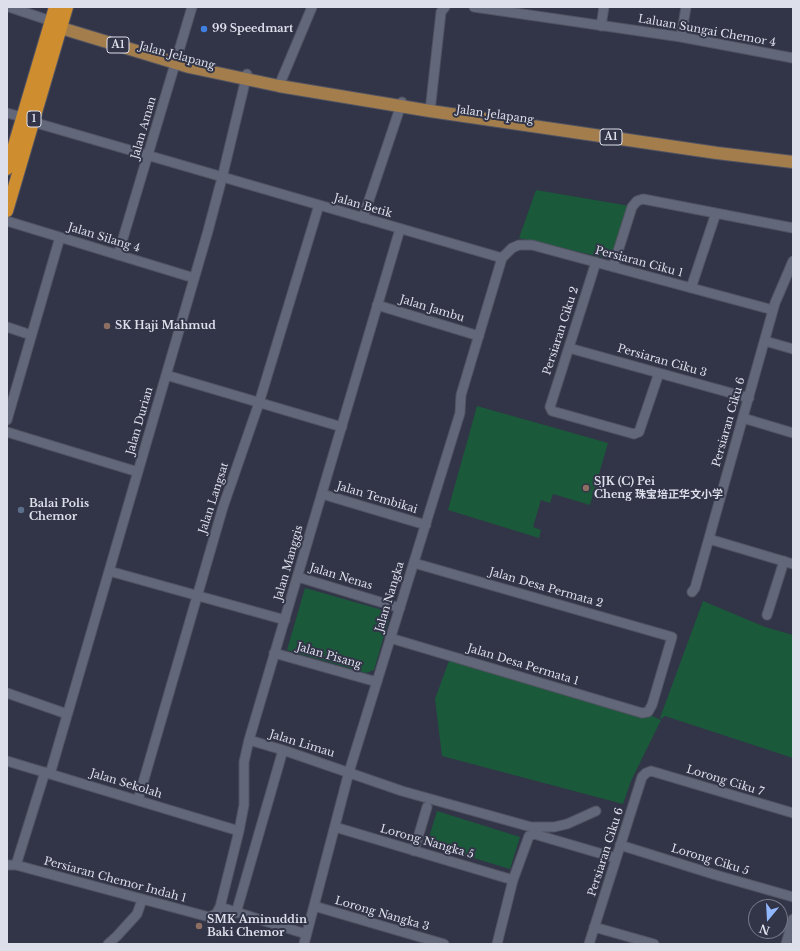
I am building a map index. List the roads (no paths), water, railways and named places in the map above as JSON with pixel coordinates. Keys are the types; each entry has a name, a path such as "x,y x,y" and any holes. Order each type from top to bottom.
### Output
{"highway":[{"name":"1","path":"55,7 58,23"},
{"name":"1","path":"7,211 28,120 58,23 67,7"},
{"name":"1","path":"7,169 28,120"}],"main road":[{"name":"Jalan Jelapang","path":"58,23 176,60 205,71 281,81 430,109 793,162"},
{"name":"Jalan Jelapang","path":"247,77 325,94 401,104"},
{"name":"Jalan Jelapang","path":"430,109 793,157"}],"street":[{"path":"9,7 58,23"},
{"name":"Jalan Aman","path":"118,255 192,7"},
{"path":"281,81 312,7"},
{"path":"430,109 441,12 446,7"},
{"name":"Laluan Sungai Chemor 4","path":"474,7 682,37 793,58"},
{"path":"600,26 604,7"},
{"path":"682,37 686,7"},
{"name":"Jalan Durian","path":"11,865 48,773 68,714 194,278 247,77"},
{"path":"363,218 401,104"},
{"name":"Jalan Betik","path":"7,113 148,156 502,258"},
{"path":"613,267 632,207 636,201 643,199 793,228"},
{"name":"Jalan Langsat","path":"138,800 223,507 260,403 319,205"},
{"path":"692,288 716,213"},
{"name":"Jalan Silang 4","path":"7,221 194,278"},
{"name":"Jalan Manggis","path":"218,911 239,831 244,805 244,762 248,740 298,577 400,229"},
{"path":"7,420 60,237"},
{"name":"Persiaran Ciku 1","path":"502,258 512,248 519,245 532,245 773,310"},
{"name":"Jalan Nangka","path":"304,944 349,772 460,413 461,395 502,258"},
{"name":"Persiaran Ciku 6","path":"692,592 695,588 773,310 793,261"},
{"name":"Persiaran Ciku 2","path":"596,262 550,407 552,410 634,434 639,432 659,373"},
{"name":"Jalan Jambu","path":"377,305 479,336"},
{"path":"7,328 31,335"},
{"path":"765,341 793,349"},
{"name":"Persiaran Ciku 3","path":"569,348 749,398"},
{"path":"166,375 342,427"},
{"path":"743,418 793,433"},
{"path":"7,432 138,472"},
{"name":"Jalan Tembikai","path":"322,494 426,524"},
{"path":"709,539 793,564"},
{"path":"767,615 784,561"},
{"name":"Jalan Desa Permata 2","path":"414,563 672,637 652,705 648,712"},
{"path":"109,571 285,620"},
{"name":"Jalan Nenas","path":"298,577 400,608"},
{"name":"Jalan Desa Permata 1","path":"390,638 642,713 648,712"},
{"name":"Jalan Pisang","path":"274,653 377,682"},
{"path":"7,693 68,714"},
{"name":"Jalan Limau","path":"248,740 283,750 402,791 531,827 554,827 567,824 596,811"},
{"path":"236,913 283,750"},
{"name":"Jalan Sekolah","path":"7,761 239,831"},
{"name":"Persiaran Ciku 6","path":"589,944 642,777 651,771"},
{"name":"Lorong Ciku 7","path":"651,771 793,814"},
{"path":"414,851 427,807"},
{"name":"Lorong Nangka 5","path":"334,827 513,880"},
{"path":"497,944 513,880 529,836 534,834 616,858"},
{"name":"Lorong Ciku 5","path":"620,846 793,897"},
{"name":"Persiaran Chemor Indah 1","path":"11,865 209,917 218,911"},
{"path":"108,944 137,914 142,900"},
{"name":"Lorong Nangka 3","path":"314,906 444,944"},
{"path":"218,911 236,913 306,934"},
{"path":"786,944 793,919"},
{"path":"594,927 654,944"}],"place":[{"name":"99 Speedmart","path":"204,29"},
{"name":"SK Haji Mahmud","path":"107,326"},
{"name":"SJK (C) Pei Cheng 珠宝培正华文小学","path":"586,488"},
{"name":"Balai Polis Chemor","path":"21,510"},
{"name":"SMK Aminuddin Baki Chemor","path":"199,926"}]}
